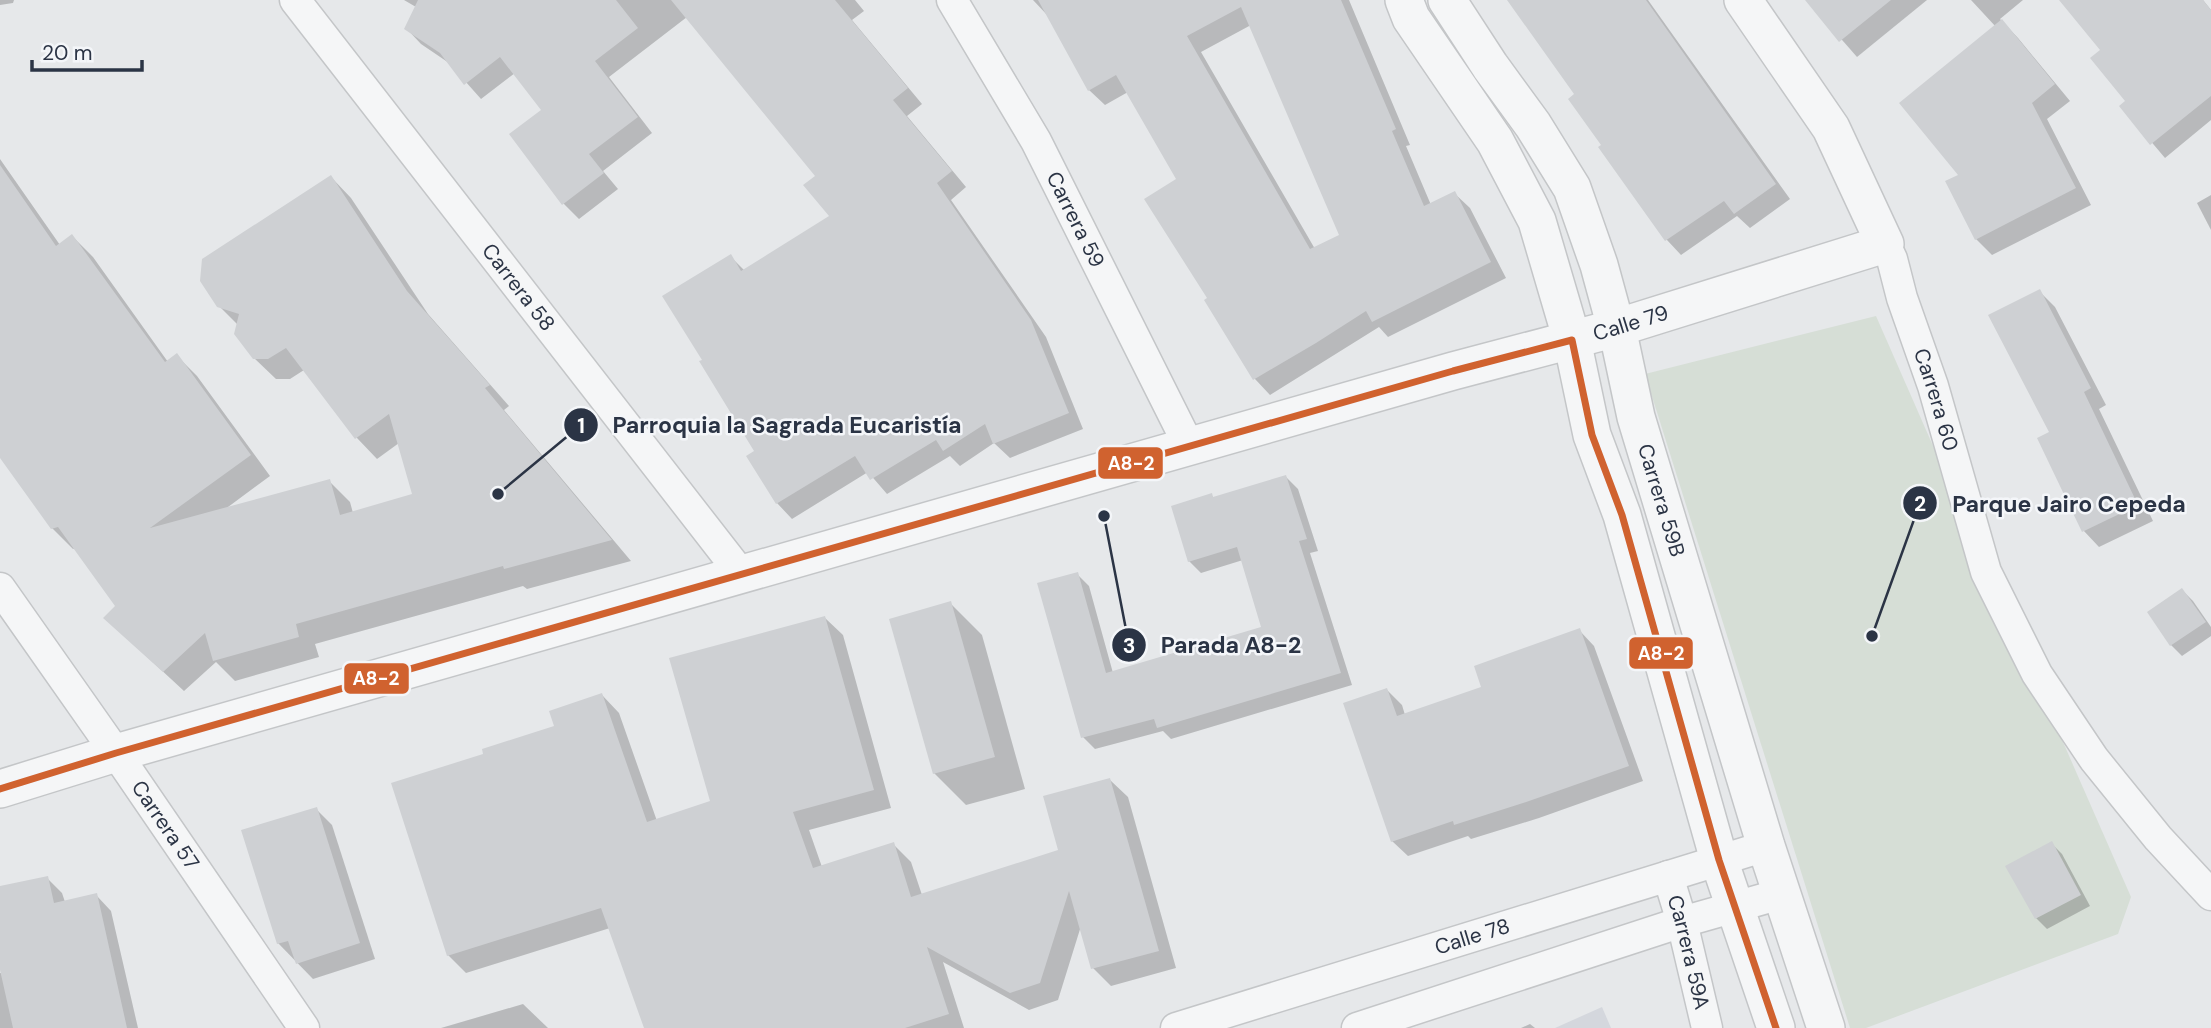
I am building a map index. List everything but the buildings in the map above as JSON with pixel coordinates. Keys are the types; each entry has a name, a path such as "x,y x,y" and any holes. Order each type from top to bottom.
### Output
{"street":[{"name":"Carrera 58","path":"295,0 742,575"},
{"name":"Carrera 59","path":"952,0 1036,141 1189,446"},
{"name":"Carrera 59B","path":"1404,0 1411,18 1495,141 1536,221 1572,340 1592,435 1622,514 1719,860 1776,1028"},
{"name":"Carrera 59B","path":"1447,0 1533,125 1572,188 1599,265 1636,417 1766,846 1826,1028"},
{"name":"Carrera 60","path":"1743,0 1831,128 1892,259 1902,298 1933,386 1986,572 2037,674 2094,759 2158,838 2211,895"},
{"name":"Calle 79","path":"0,789 116,753 1189,446 1452,371 1616,328 1885,244"},
{"name":"Carrera 57","path":"0,588 304,1028"},
{"name":"Calle 78","path":"1176,1028 1766,846"},
{"name":"Carrera 59A","path":"1668,876 1682,922 1707,1028"},
{"path":"1357,1028 1682,922 1781,894"}],"shaded area":[{"path":"1876,316 2131,897 2118,934 1866,1028 1850,1028 1645,374"},
{"path":"1602,1007 1611,1028 1555,1028"}],"transit line":[{"name":"A8-2","path":"0,789 116,753 1453,371 1572,340 1592,435 1622,515 1719,860 1776,1028"}],"place":[{"name":"Parroquia la Sagrada Eucaristía","path":"498,494"},
{"name":"Parada A8-2","path":"1104,516"},
{"name":"Parque Jairo Cepeda","path":"1872,636"}]}
